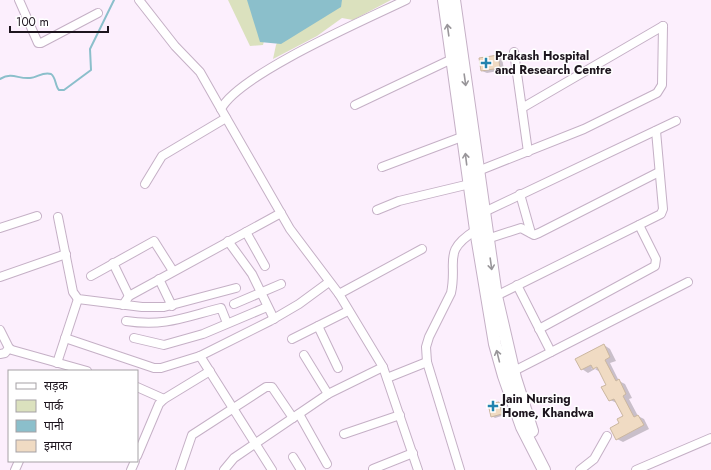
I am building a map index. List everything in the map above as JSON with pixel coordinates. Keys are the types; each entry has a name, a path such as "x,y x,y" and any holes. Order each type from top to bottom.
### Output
{"highway":[{"path":"444,0 452,58 468,134"},
{"path":"454,0 468,134 475,179 478,214 476,230 508,374 523,419 544,470"},
{"path":"478,214 487,239 492,298"},
{"path":"523,419 552,470"}],"street":[{"path":"18,0 38,43 41,43 98,13"},
{"path":"139,0 175,46 200,72 290,229 339,294 383,367 418,470"},
{"path":"221,109 232,95 281,62 406,0"},
{"path":"377,210 399,201 475,179 528,152 584,129 661,89 663,26 522,108"},
{"path":"514,52 528,152"},
{"path":"355,105 452,58"},
{"path":"145,184 162,156 226,118"},
{"path":"478,214 676,121"},
{"path":"492,298 639,225 662,212 656,130"},
{"path":"382,167 468,134"},
{"path":"487,239 521,228 530,233 539,233 659,172"},
{"path":"520,194 530,233"},
{"path":"123,305 129,296 281,213"},
{"path":"0,228 37,216"},
{"path":"58,217 73,292 78,299 123,305 153,307 172,306 236,288"},
{"path":"539,328 655,266 656,259 639,225"},
{"path":"460,470 427,362 426,347 429,338 452,293 452,263 454,250 464,237 476,230"},
{"path":"246,232 266,266"},
{"path":"91,276 154,241 173,271"},
{"path":"228,241 252,274 274,319"},
{"path":"339,294 422,248"},
{"path":"0,277 66,254"},
{"path":"113,263 129,296"},
{"path":"159,279 172,306"},
{"path":"65,338 158,368 200,356 274,319 299,304 329,282"},
{"path":"508,374 688,282"},
{"path":"234,304 281,284"},
{"path":"517,285 551,352"},
{"path":"57,363 78,299"},
{"path":"134,338 164,345 203,334 267,306"},
{"path":"126,321 146,324 168,323 221,308 227,323"},
{"path":"292,339 348,311"},
{"path":"318,326 338,368"},
{"path":"0,330 9,348 82,370"},
{"path":"0,354 5,353 9,348"},
{"path":"304,355 328,394"},
{"path":"200,356 272,470"},
{"path":"387,378 427,362"},
{"path":"224,470 234,458 328,394 383,367"},
{"path":"138,454 159,404 164,399 210,372"},
{"path":"180,470 192,435 269,386 275,390 296,416 327,464"},
{"path":"138,387 164,399"},
{"path":"344,434 400,415"},
{"path":"580,470 594,459 606,436"},
{"path":"636,470 711,438"},
{"path":"373,469 413,453"},
{"path":"293,457 301,470"}],"green space":[{"path":"228,0 253,0 267,29 263,45 250,46"},
{"path":"329,0 391,0 353,20 342,18 317,36 273,59 276,45 280,37"}],"water":[{"path":"247,0 342,0 341,7 281,44 260,42"}],"building":[{"path":"498,55 500,68 481,71 479,58"},
{"path":"604,344 610,357 605,360 616,381 619,379 626,394 623,396 634,417 638,415 644,425 616,440 610,428 619,423 617,419 623,416 614,399 609,401 601,387 606,385 597,367 593,369 591,365 581,370 575,359"},
{"path":"499,402 502,414 491,417 488,404"}],"waterway":[{"path":"0,79 8,76 33,78 48,73 53,75 59,90 64,90 91,70 90,49 114,0"}],"place":[{"name":"Prakash Hospital and Research Centre","path":"486,63"},
{"name":"Jain Nursing Home, Khandwa","path":"493,406"}]}
